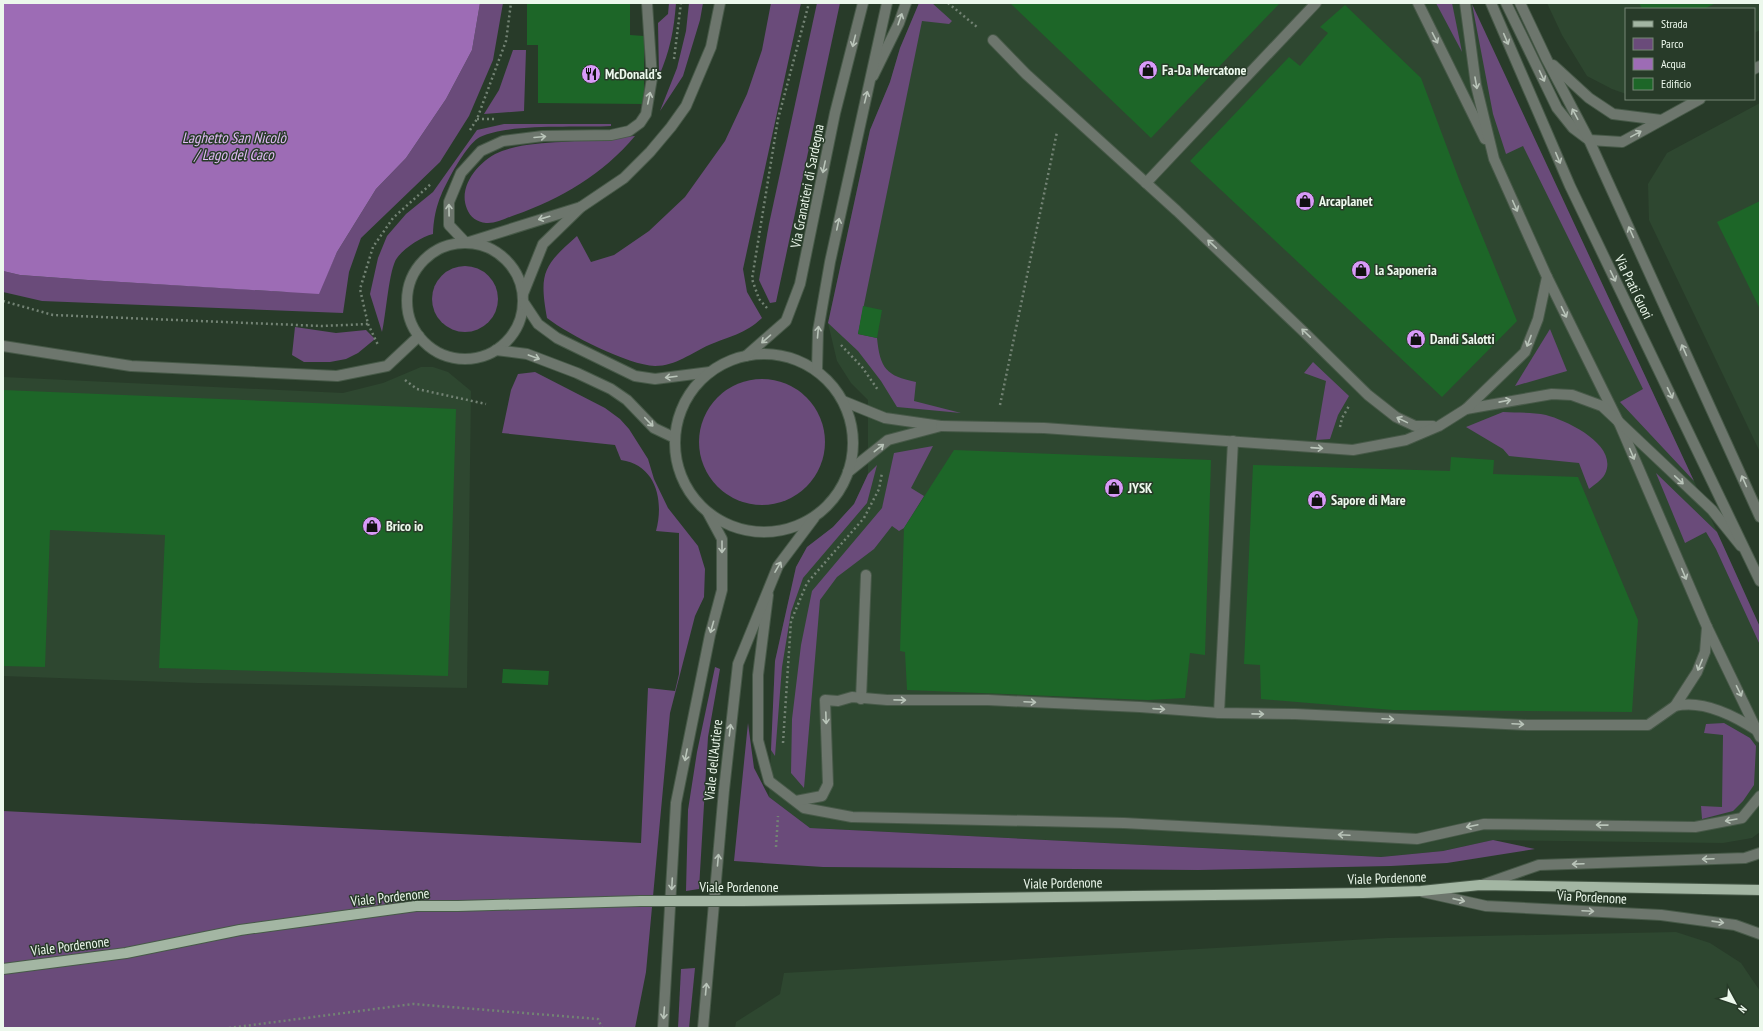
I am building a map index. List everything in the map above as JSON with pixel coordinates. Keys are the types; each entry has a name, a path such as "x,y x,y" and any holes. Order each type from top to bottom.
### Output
{"main road":[{"name":"Viale Pordenone","path":"3,969 126,953 240,930 416,906 641,901 742,901 1421,891 1480,885 1760,890"}],"street":[{"path":"647,3 652,78 646,114 640,123 629,131 612,135 543,136 503,141 481,151 461,173 449,202 450,225 466,243 482,245 498,252 510,264 516,273 523,299 538,324 557,338 635,376 655,379 710,372"},
{"path":"581,207 466,243 448,245 431,254 418,267 412,278 407,302 410,320 419,336 430,347 444,355 459,358 475,358 496,350 507,341 516,330 521,317 523,299 543,244 581,207 624,178 654,147 686,106 711,46 720,3"},
{"name":"Via Granatieri di Sardegna","path":"746,356 786,321 800,284 835,113 863,3"},
{"path":"817,371 818,331 830,262 887,3"},
{"path":"871,79 900,23 906,3"},
{"path":"1146,183 1316,3"},
{"path":"1418,3 1494,159 1547,277 1620,425 1707,627 1759,734"},
{"path":"1465,3 1476,85 1494,159"},
{"name":"Via Prati Guori","path":"1491,3 1570,186 1748,553 1760,581"},
{"path":"1506,3 1557,108 1573,128 1589,140 1622,142 1698,100"},
{"name":"Via Prati Guori","path":"1520,3 1547,60 1589,140 1760,517"},
{"path":"993,40 1026,74 1105,145 1305,332 1362,389 1396,418 1415,426 1439,426"},
{"path":"1547,60 1589,98 1613,114 1661,120"},
{"path":"843,401 885,418 941,426 1044,428 1353,450 1380,446 1406,440 1439,426 1466,409 1525,352 1538,319 1547,277"},
{"path":"3,346 131,366 336,376 387,366 419,336"},
{"path":"496,350 527,354 577,373 604,386 627,400 654,428 675,438"},
{"name":"Via Granatieri di Sardegna","path":"777,355 795,359 817,371 832,385 843,401 851,424 853,449 848,472 836,496 816,515 790,528 762,532 733,527 707,512 689,492 677,466 675,438 680,413 692,390 710,372 727,362 746,356 777,355"},
{"path":"1466,409 1552,394 1572,395 1602,406 1620,425 1712,510 1748,553"},
{"path":"848,472 888,440 941,426"},
{"path":"1219,713 1233,441"},
{"name":"Viale dell'Autiere","path":"663,1028 676,803 710,635 722,590 722,539 707,512"},
{"name":"Viale dell'Autiere","path":"703,1028 724,790 738,664 768,587 778,566 816,515"},
{"path":"861,699 866,576"},
{"path":"768,587 758,675 758,740 769,781 804,808 852,817 1124,823 1417,839 1484,824 1695,827 1742,818 1760,796"},
{"path":"1675,706 1697,672 1705,652 1707,627"},
{"path":"796,802 822,796 828,784 826,700 838,701 852,698 988,700 1140,707 1219,713 1296,714 1527,725 1648,725 1675,706 1687,703 1720,711 1740,719 1759,734"},
{"name":"Viale Pordenone","path":"1480,885 1539,865 1746,858 1760,853"},
{"name":"Via Pordenone","path":"1421,891 1486,906 1661,915 1735,925 1760,934"}],"path":[{"path":"469,132 477,119 506,40 511,3"},
{"path":"673,64 682,3"},
{"path":"769,310 759,299 752,279 778,119 808,3"},
{"path":"948,3 993,40"},
{"path":"995,427 1060,117 1067,111"},
{"path":"477,119 500,119"},
{"path":"436,179 393,218 373,247 360,289 368,324 387,366 416,389 486,404"},
{"path":"3,301 53,315 322,326 368,324"},
{"path":"836,340 862,367 877,388 880,395"},
{"path":"1334,449 1342,418 1352,400 1362,389"},
{"path":"783,750 791,621 807,583 864,518 879,489 884,467"},
{"path":"776,847 780,789"},
{"path":"229,1028 412,1004 598,1019 602,1028"}],"shaded area":[{"path":"919,3 1471,3 1694,481 1760,627 1760,832 1752,838 1723,843 1493,840 1443,851 1381,857 810,828 769,797 775,661 796,567 807,547 833,527 854,504 868,474 868,400 851,383 837,361 828,323 870,130 890,82 900,48"},
{"path":"1547,3 1760,3 1760,30 1755,32 1755,8 1625,8 1625,94 1612,89 1587,76 1562,35"},
{"path":"1760,103 1760,452 1649,220 1648,184 1667,153"},
{"path":"421,367 433,367 448,372 471,391 467,688 197,683 3,676 3,377 343,393 383,383"},
{"path":"1676,932 1710,943 1741,963 1760,991 1760,1028 735,1028 736,1022 780,994 784,973 1387,938"}],"green space":[{"path":"480,3 503,3 493,60 469,116 440,162 361,238 349,272 343,313 42,301 3,292 3,271 20,275 288,292 327,274 337,252 376,189 406,158 446,99 472,50"},
{"path":"669,3 676,3 674,22 669,49 659,76 658,23 668,14"},
{"path":"689,3 703,3 700,20 683,76 660,111 677,68 686,31"},
{"path":"771,3 801,3 743,269 747,292 762,318 750,328 709,345 677,361 670,364 655,366 615,355 569,333 547,318 544,280 550,263 577,236 591,262 614,255 649,231 685,197 725,141 747,94 762,50"},
{"path":"817,3 840,3 776,302 770,303 759,280 769,224"},
{"path":"919,3 932,3 952,21 949,24 922,21 858,334 877,338 880,357 886,369 898,377 916,382 914,401 961,413 897,407 881,381 858,351 828,323 870,130 890,82 900,48"},
{"path":"1436,3 1452,3 1462,52"},
{"path":"1472,4 1694,481 1620,402 1643,389 1523,146 1506,154 1493,114"},
{"path":"513,50 526,50 524,111 484,114 499,90"},
{"path":"504,124 611,124 611,126 525,128 493,133 480,137 476,140 468,148 444,188 436,210 433,234 413,243 400,254 394,263 382,332 370,294 378,258 387,236 406,214 433,192 477,130"},
{"path":"635,136 623,150 580,184 532,209 493,223 489,223 472,217 467,209 465,191 472,174 486,160 502,151 532,144"},
{"path":"465,266 478,269 488,276 495,286 498,299 495,312 488,322 478,329 465,332 452,329 442,322 435,312 432,299 435,286 442,276 452,269"},
{"path":"295,327 336,333 366,330 375,339 358,353 346,359 330,362 304,362 292,355"},
{"path":"1550,329 1567,371 1515,386"},
{"path":"1313,362 1349,396 1338,415 1330,439 1316,440 1326,381 1304,373"},
{"path":"535,372 605,408 620,419 629,429 648,459 654,479 668,508 698,546 705,569 704,597 695,616 670,713 646,972 635,1028 3,1028 3,811 641,843 648,688 675,691 679,674 679,533 656,531 659,508 655,486 643,469 633,463 621,460 615,445 502,433 511,390 518,374"},
{"path":"762,379 786,384 797,390 810,402 820,418 825,442 820,466 814,477 802,490 786,500 762,505 738,500 727,494 714,482 704,466 699,442 704,418 710,407 722,394 738,384"},
{"path":"1503,412 1546,415 1578,429 1598,444 1605,453 1607,463 1604,476 1589,489 1579,463 1509,456 1503,449 1466,427"},
{"path":"933,446 911,488 924,496 904,528 899,531 892,526 874,549 837,577 820,600 804,788 791,773 792,719 801,645 812,591 882,508 894,453"},
{"path":"877,465 867,503 803,578 791,612 782,667 775,756 771,750 775,661 796,567 807,547 833,527 854,504 868,474"},
{"path":"1656,473 1717,532 1760,627 1760,645 1716,549 1706,532 1685,543"},
{"path":"715,667 720,669 708,737 699,889 686,891 688,810 697,752"},
{"path":"748,723 754,768 769,797 810,828 1381,857 1443,851 1493,840 1535,849 1447,863 1391,866 1198,870 823,867 734,861"},
{"path":"1724,723 1750,738 1756,746 1754,785 1743,801 1733,811 1702,819 1701,806 1722,807 1723,735 1704,733 1706,724"},
{"path":"695,968 689,1028 678,1028 681,969"}],"water":[{"name":"Laghetto San Nicolò / Lago del Caco","path":"3,3 480,3 472,50 446,99 406,158 376,189 337,252 319,294 88,280 20,275 3,271"}],"building":[{"name":"McDonald's","path":"527,3 630,3 630,35 644,36 644,104 538,103 538,45 527,45"},
{"name":"Fa-Da Mercatone","path":"1010,3 1280,3 1151,138"},
{"path":"1639,3 1716,3 1706,8 1642,8"},
{"path":"1345,5 1421,78 1460,182 1517,321 1442,397 1190,161 1289,57 1300,66 1328,33 1320,27"},
{"path":"1760,201 1760,309 1717,222"},
{"path":"863,306 882,310 877,338 858,334"},
{"path":"3,390 456,409 448,676 159,668 165,535 50,530 45,667 3,666"},
{"path":"954,450 1211,460 1205,655 1190,653 1185,698 1148,700 907,690 905,652 900,651 904,528"},
{"path":"1451,457 1494,460 1493,474 1578,477 1638,620 1632,712 1393,710 1261,699 1260,665 1244,664 1253,465 1450,471"},
{"path":"503,669 549,671 548,685 502,683"}],"place":[{"name":"Fa-Da Mercatone","path":"1148,70"},
{"name":"McDonald's","path":"591,74"},
{"name":"Arcaplanet","path":"1305,201"},
{"name":"la Saponeria","path":"1361,270"},
{"name":"Dandi Salotti","path":"1416,339"},
{"name":"JYSK","path":"1114,488"},
{"name":"Sapore di Mare","path":"1317,500"},
{"name":"Brico io","path":"372,526"}]}
